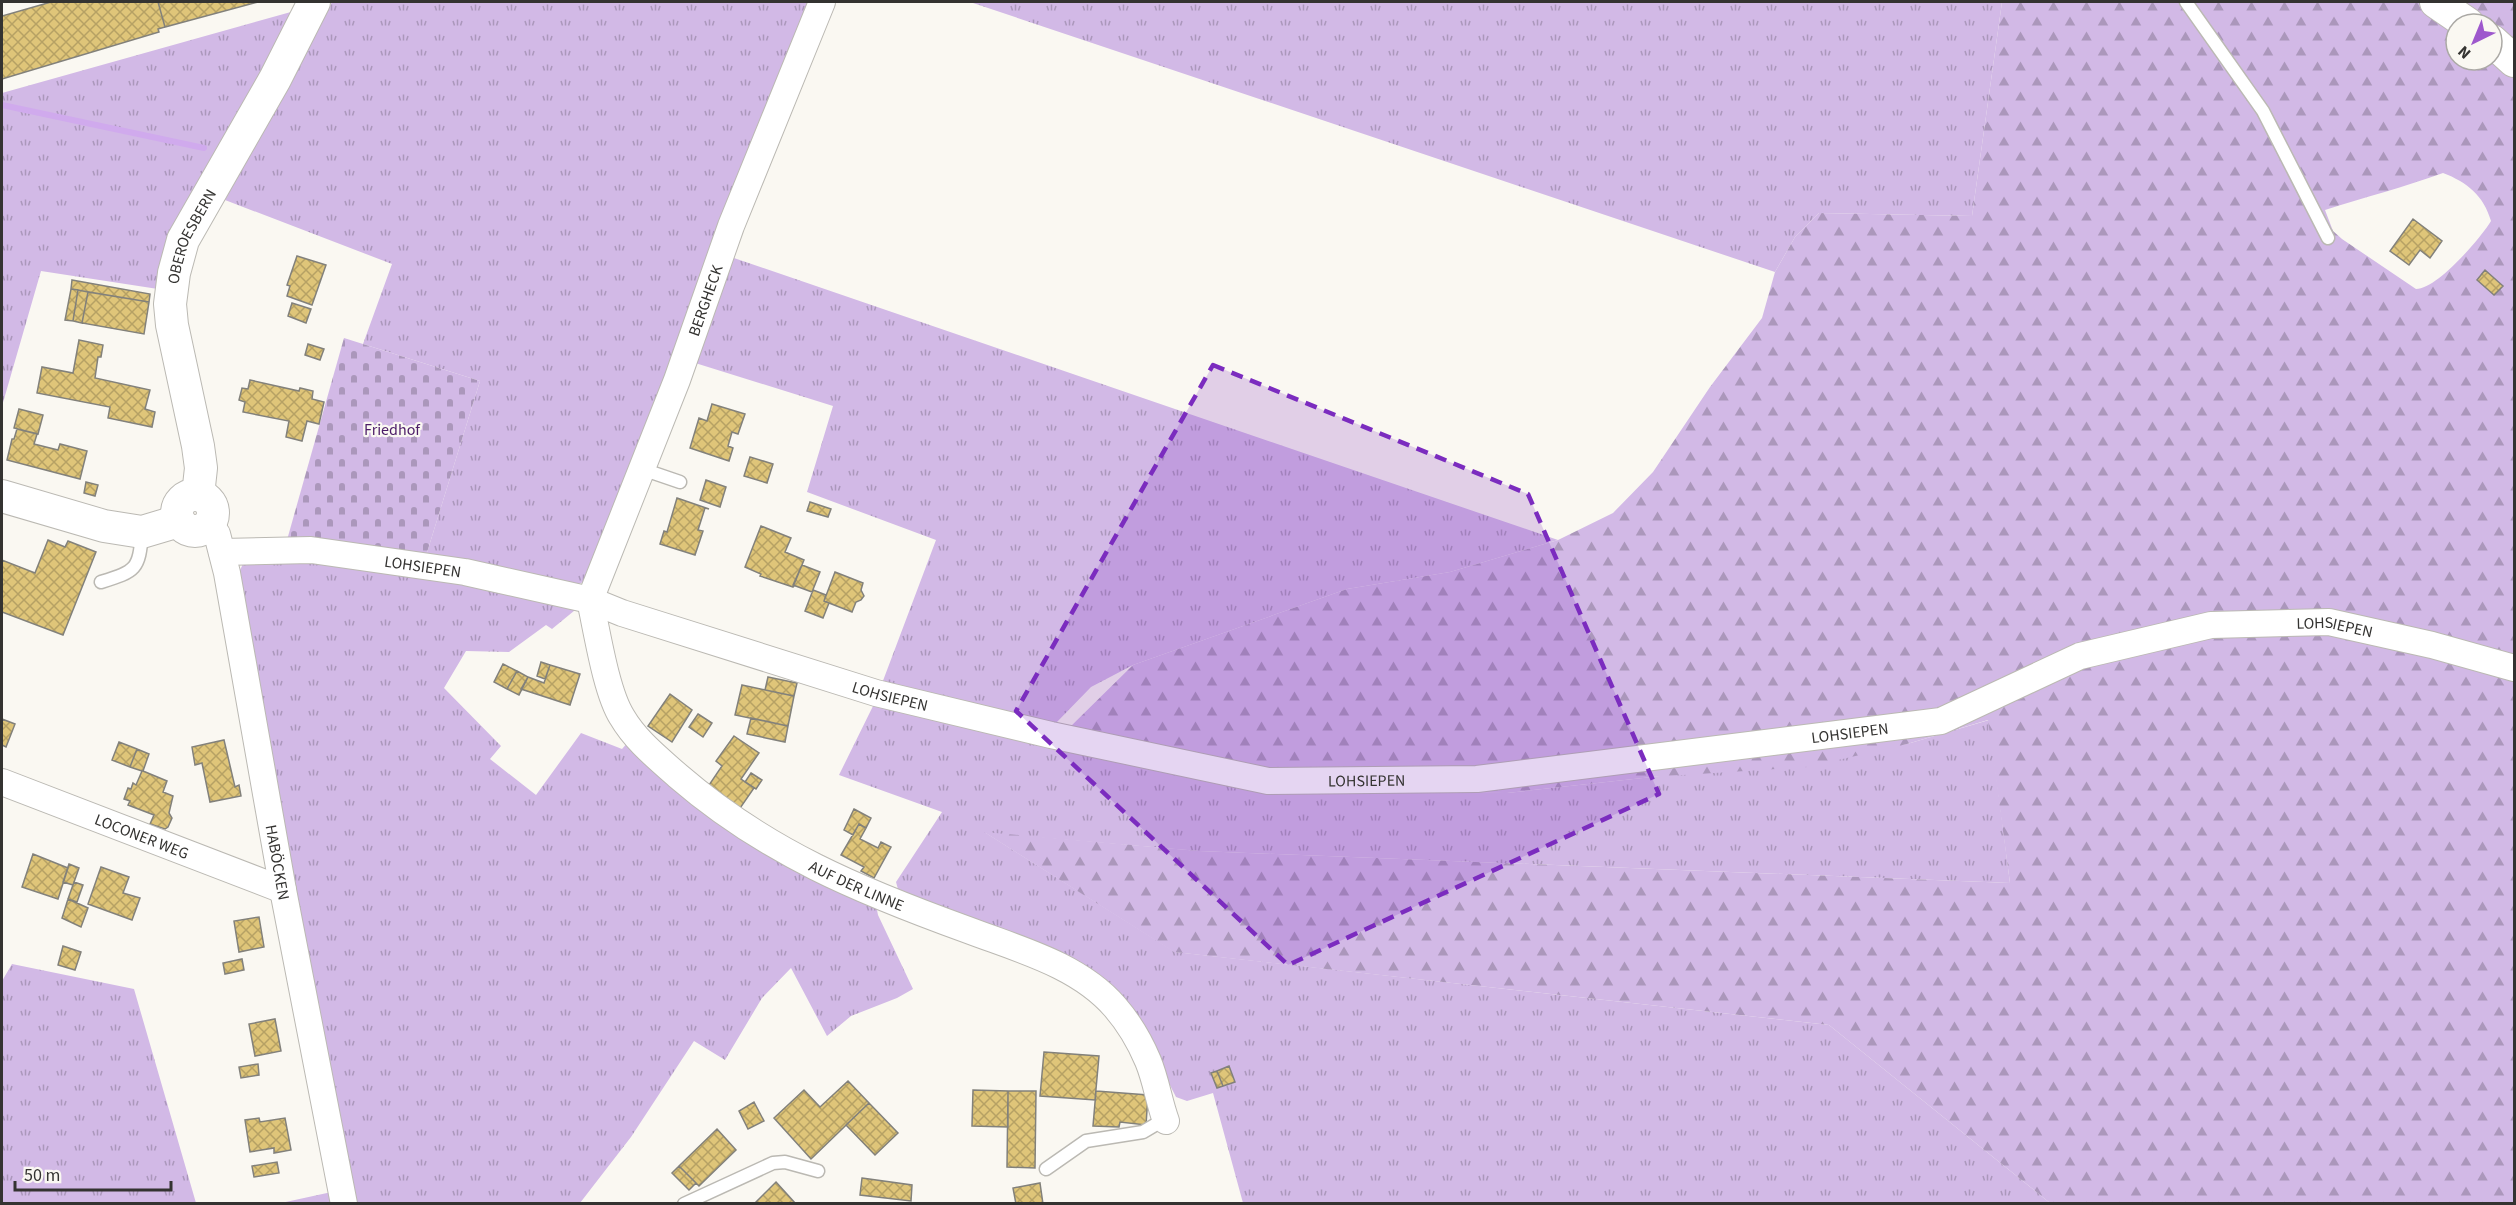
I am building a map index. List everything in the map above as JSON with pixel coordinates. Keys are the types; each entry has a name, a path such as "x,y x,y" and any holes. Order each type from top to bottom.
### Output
{"street":[{"name":"OBEROESBERN","path":"203,533 177,515 181,503 186,498 198,495 201,468 172,325 170,304 174,273 183,240 275,79 314,2"},
{"name":"BERGHECK","path":"590,600 677,380 731,226 822,2"},
{"path":"2436,2 2451,12"},
{"path":"2,496 104,526 142,532 203,533"},
{"name":"LOHSIEPEN","path":"203,533 465,572 590,600 622,613 876,693 1051,735 1268,780 1477,779 1941,721 2080,656 2211,625 2329,622 2432,645 2514,668"},
{"name":"HABÖCKEN","path":"203,533 283,890 344,1203"},
{"name":"AUF DER LINNE","path":"590,600 608,678 621,716 637,738 665,764 732,819 828,874 880,898 1020,949 1074,973 1115,1007 1133,1033 1148,1061 1166,1120"},
{"name":"LOCONER WEG","path":"2,782 283,890"}],"lane":[{"path":"2186,2 2263,111 2328,238"},
{"path":"642,469 680,482"},
{"path":"101,582 129,573 140,558 142,532"},
{"path":"1046,1169 1086,1141 1143,1132 1166,1120"},
{"path":"684,1203 773,1163 785,1162 818,1171"}],"highlighted area":[{"path":"1213,365 1528,494 1659,794 1288,965 1016,711"}],"green space":[{"path":"332,2 813,2 591,578 573,587 425,559 480,381 363,344 392,264 225,200"},
{"path":"970,2 2002,2 1972,216 1819,213 1795,237 1775,272"},
{"path":"2002,2 2514,2 2514,1203 2050,1203 1829,1025 1174,952 984,832 1199,851 2010,883 1988,720 1907,744 1808,767 1652,777 1507,793 1252,791 1066,731 1133,665 1347,589 1450,572 1558,540 1613,513 1653,472 1710,387 1762,318 1775,272 1795,237 1819,213 1972,216","holes":["2443,173 2460,181 2479,197 2491,221 2478,239 2446,272 2425,287 2416,289 2342,239 2333,231 2325,210"]},
{"path":"298,10 158,289 41,271 2,406 2,93"},
{"path":"731,257 1558,540 1450,572 1347,589 1133,665 1091,687 1056,723 881,686 936,540 807,492 833,406 692,362"},
{"name":"Friedhof","path":"344,338 480,381 425,559 287,540"},
{"path":"249,560 329,563 451,579 580,606 552,629 546,625 509,652 466,651 444,688 501,746 490,759 536,795 581,733 622,749 629,741 876,905 878,915 913,989 897,998 851,1016 827,1036 791,968 762,998 725,1060 694,1041 631,1137 580,1203 281,1203 350,1188 236,578 243,564"},
{"path":"875,702 1252,791 1507,793 1907,744 1989,720 2010,883 1199,851 986,833 1175,952 1829,1025 2050,1203 1243,1203 1213,1093 1187,1101 1176,1097 1149,1044 1128,1011 901,900 896,882 942,812 839,775"},
{"path":"12,964 134,989 196,1203 2,1203 2,981"}],"building":[{"path":"51,2 158,2 165,27 158,29 159,32 2,79 2,16"},
{"path":"158,2 258,2 165,27"},
{"path":"2413,219 2442,241 2430,258 2420,250 2409,265 2390,251"},
{"path":"297,256 326,265 312,305 287,296 290,286 287,285"},
{"path":"2485,270 2503,286 2494,295 2477,280"},
{"path":"72,280 150,294 149,302 71,289"},
{"path":"71,289 78,290 73,321 65,320"},
{"path":"78,290 88,292 82,323 73,321"},
{"path":"88,292 149,302 144,334 82,323"},
{"path":"292,303 311,309 306,323 288,316"},
{"path":"79,340 103,345 101,357 98,357 95,378 150,390 145,409 155,412 152,427 108,418 110,407 37,393 42,367 73,373"},
{"path":"308,344 324,349 320,360 305,355"},
{"path":"250,380 299,391 300,388 313,391 312,399 324,402 319,424 307,421 302,441 286,437 289,421 243,412 245,402 239,400 242,388 248,389"},
{"path":"712,404 745,414 738,434 732,432 728,446 733,448 729,461 690,448 699,418 707,421"},
{"path":"19,409 43,415 38,434 14,428"},
{"path":"17,429 37,434 34,444 58,450 60,444 87,451 80,479 7,460"},
{"path":"750,457 773,464 767,483 744,476"},
{"path":"706,480 726,487 720,507 700,500"},
{"path":"86,482 98,485 95,496 84,493"},
{"path":"677,498 709,509 705,508 698,530 703,531 695,555 660,544 664,531 667,532"},
{"path":"810,502 831,509 828,517 807,511"},
{"path":"761,526 791,538 785,552 804,560 793,587 760,576 761,574 745,567"},
{"path":"48,540 65,547 68,541 96,552 63,635 2,612 2,560 35,573"},
{"path":"802,565 820,572 812,592 793,585"},
{"path":"835,572 863,583 861,590 864,596 856,602 852,612 824,601"},
{"path":"813,590 826,595 824,601 829,603 823,618 805,611"},
{"path":"541,662 550,665 545,679 537,676"},
{"path":"503,664 517,671 507,689 494,682"},
{"path":"550,665 580,674 570,705 521,689 528,677 544,683"},
{"path":"517,671 528,677 519,695 507,689"},
{"path":"768,677 797,683 794,696 765,690"},
{"path":"742,685 794,696 788,726 735,715"},
{"path":"670,694 692,710 672,742 648,726"},
{"path":"698,714 712,723 703,737 689,727"},
{"path":"751,718 788,726 785,742 747,734"},
{"path":"2,719 15,724 6,747 2,745"},
{"path":"734,736 759,753 741,779 754,788 736,814 705,791 722,766 716,761"},
{"path":"224,740 235,787 239,785 241,796 210,802 202,763 195,765 192,747"},
{"path":"119,742 137,749 130,767 112,760"},
{"path":"137,749 149,754 143,771 167,781 163,792 173,796 169,813 172,818 165,829 150,824 154,815 128,805 130,801 124,799 128,788 131,789 133,783 136,785 142,771 130,767"},
{"path":"751,773 762,780 756,789 745,782"},
{"path":"854,809 871,818 866,828 859,824 853,835 844,830"},
{"path":"859,824 866,828 860,839 878,848 881,842 891,847 874,878 861,871 864,867 841,855"},
{"path":"33,854 68,868 58,899 22,887"},
{"path":"69,864 79,868 73,885 63,882"},
{"path":"101,867 129,877 123,893 140,898 132,920 88,904"},
{"path":"74,882 83,885 77,902 68,899"},
{"path":"68,899 88,908 81,927 62,918"},
{"path":"259,917 264,947 239,952 234,921"},
{"path":"63,946 81,952 75,970 58,965"},
{"path":"242,959 244,970 225,974 223,963"},
{"path":"275,1019 281,1051 255,1056 249,1024"},
{"path":"1044,1052 1099,1056 1095,1100 1040,1096"},
{"path":"258,1064 259,1075 241,1078 239,1067"},
{"path":"1229,1066 1235,1082 1223,1086 1217,1071"},
{"path":"1217,1071 1223,1086 1217,1088 1211,1073"},
{"path":"848,1081 869,1103 811,1159 774,1118 804,1090 820,1107"},
{"path":"973,1090 1008,1091 1008,1127 972,1126"},
{"path":"1008,1091 1036,1091 1035,1168 1007,1167"},
{"path":"1096,1091 1148,1095 1146,1125 1120,1122 1119,1127 1093,1126"},
{"path":"754,1102 764,1121 748,1129 739,1111"},
{"path":"869,1103 898,1133 875,1155 846,1125"},
{"path":"259,1118 260,1122 285,1118 291,1150 274,1153 274,1148 250,1152 245,1120"},
{"path":"717,1129 736,1150 699,1186 679,1166"},
{"path":"277,1162 279,1173 254,1177 252,1166"},
{"path":"679,1166 696,1183 689,1190 672,1173"},
{"path":"862,1178 912,1185 911,1201 860,1195"},
{"path":"776,1182 796,1204 754,1204"},
{"path":"1040,1183 1043,1204 1016,1204 1013,1188"}],"waterway":[{"path":"2,105 204,148"}]}
